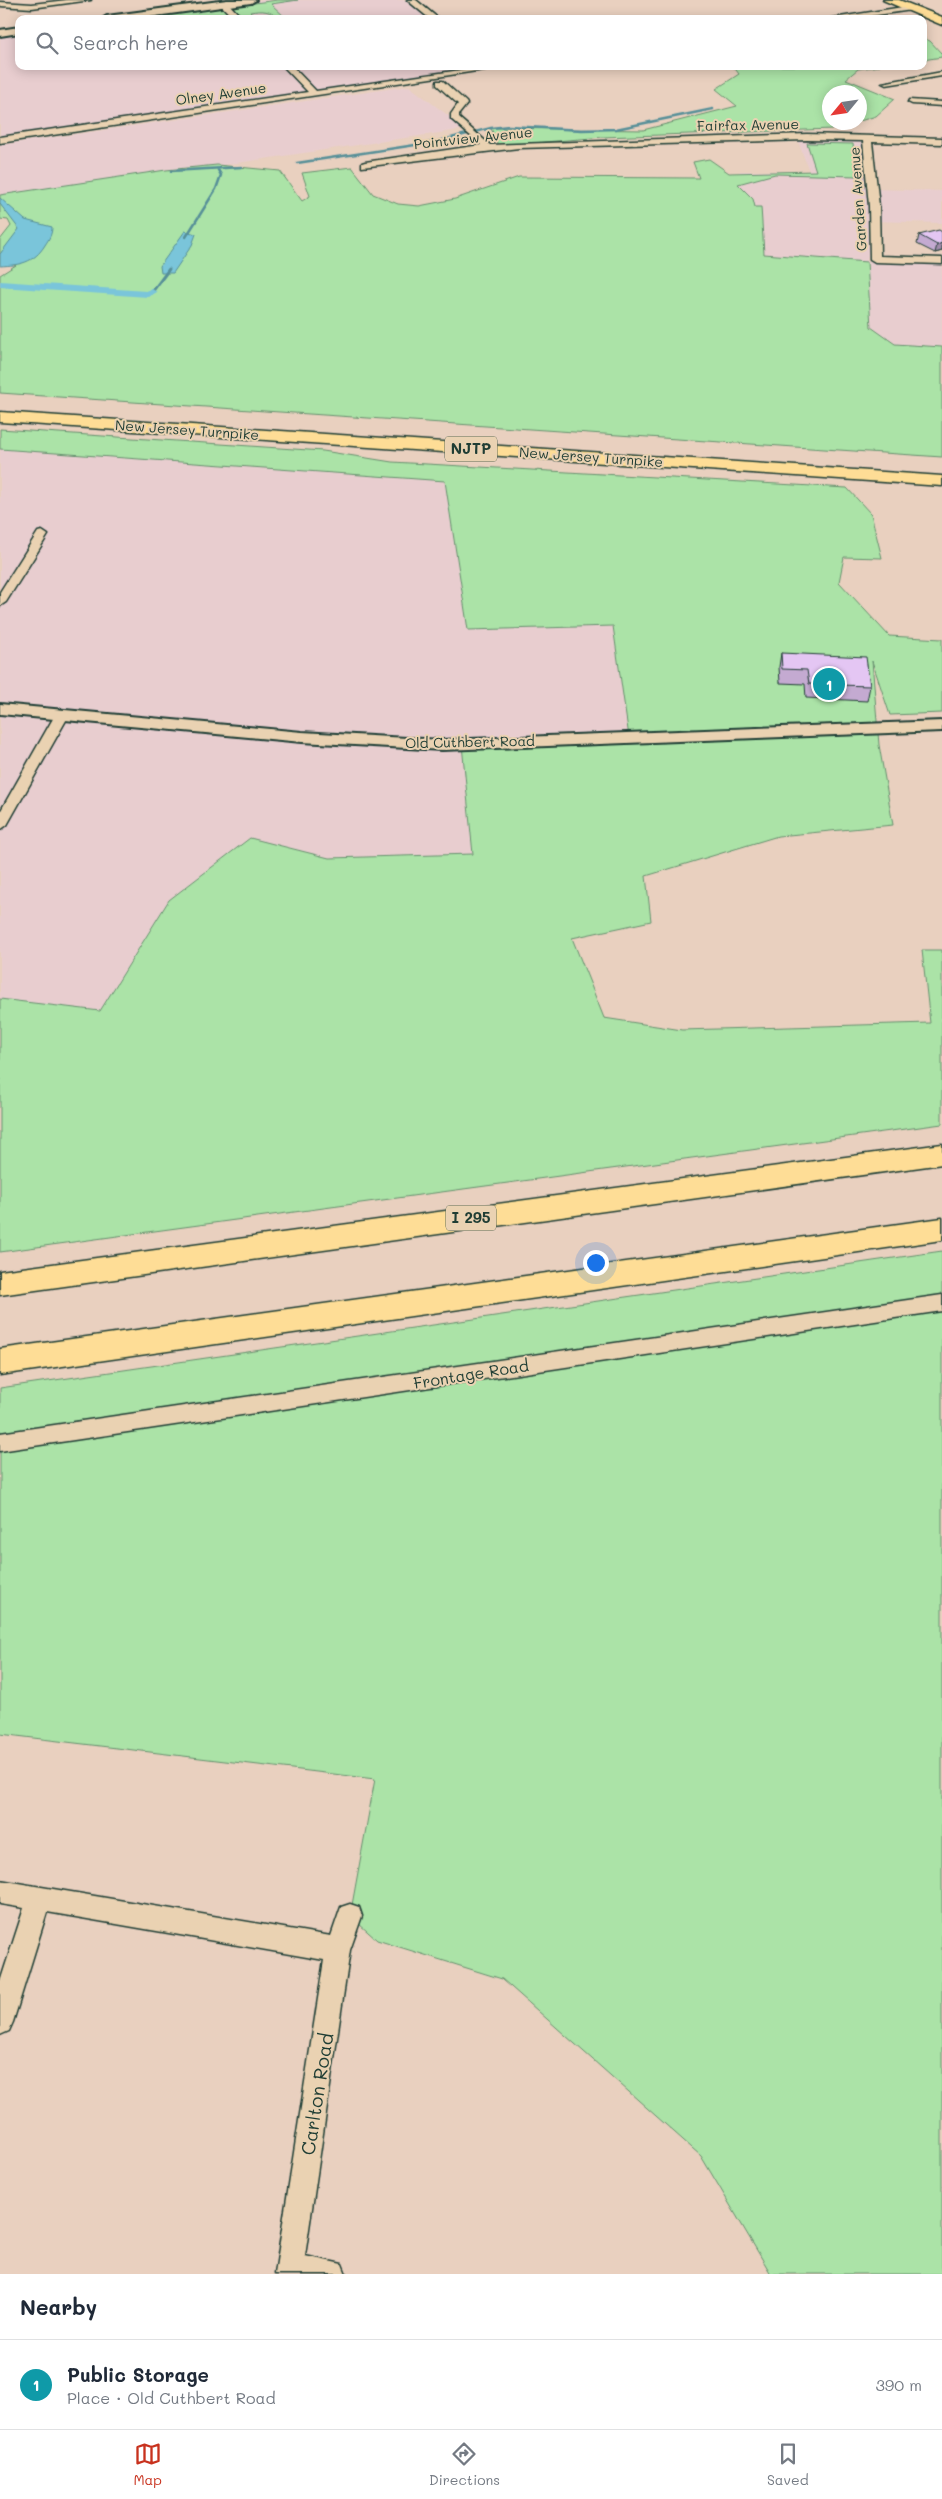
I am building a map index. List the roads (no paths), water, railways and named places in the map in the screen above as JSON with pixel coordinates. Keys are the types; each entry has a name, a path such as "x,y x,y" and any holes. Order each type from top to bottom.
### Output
{"main road":[{"path":"138,15 251,0"},
{"path":"890,0 927,15"},
{"path":"927,15 942,21"},
{"path":"0,32 15,30"},
{"name":"New Jersey Turnpike","path":"0,405 942,468"},
{"name":"New Jersey Turnpike","path":"0,417 942,481"},
{"path":"824,1170 942,1148"},
{"name":"I 295","path":"0,1283 942,1154"},
{"path":"0,1362 942,1230"}],"street":[{"path":"0,4 32,6 87,0"},
{"path":"411,0 430,15"},
{"path":"224,4 235,15"},
{"path":"859,15 909,8"},
{"path":"291,70 314,94"},
{"name":"Olney Avenue","path":"1,138 314,94 437,80 485,70"},
{"path":"427,71 461,101 463,105 455,114 456,119 488,147"},
{"path":"886,83 942,74"},
{"path":"912,102 942,104"},
{"name":"Fairfax Avenue","path":"584,143 867,138 942,141"},
{"name":"Garden Avenue","path":"867,138 874,209 875,259 942,262"},
{"name":"Pointview Avenue","path":"365,165 488,147 584,143"},
{"path":"0,602 42,535"},
{"name":"Old Cuthbert Road","path":"0,709 302,737 442,744 942,726"},
{"path":"0,825 62,715"},
{"name":"Frontage Road","path":"0,1442 942,1303"},
{"path":"0,1892 338,1950"},
{"path":"0,2022 39,1898"},
{"name":"Carlton Road","path":"290,2270 338,1950 350,1916"},
{"path":"290,2270 332,2274"}],"water":[{"path":"0,198 25,220 52,227 50,236 41,251 26,262 0,266 0,254 19,229 0,204"},
{"path":"185,231 196,234 192,245 173,273 161,273 160,266"}],"waterway":[{"path":"297,163 435,142 491,128 509,126 582,130 616,129 713,109"},
{"path":"171,171 242,167"},
{"path":"186,237 216,189 221,175 218,170"},
{"path":"152,292 169,269"},
{"path":"0,284 148,294 152,292"}],"place":[{"name":"Public Storage","path":"829,684"}]}
